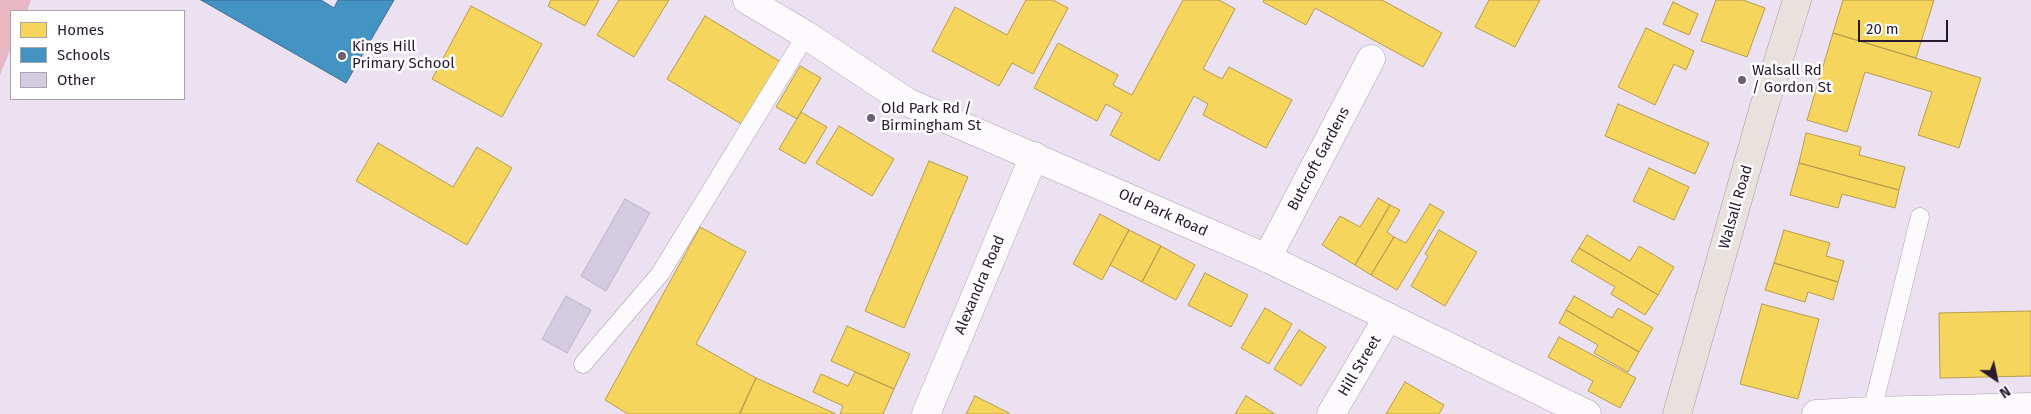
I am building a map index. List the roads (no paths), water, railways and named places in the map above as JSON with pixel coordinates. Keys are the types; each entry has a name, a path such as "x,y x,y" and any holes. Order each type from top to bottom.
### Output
{"main road":[{"name":"Walsall Road","path":"1677,414 1764,106 1797,0"}],"street":[{"name":"Old Park Road","path":"762,4 907,102 1267,258 1587,414"},
{"name":"Butcroft Gardens","path":"1267,258 1371,60"},
{"name":"Alexandra Road","path":"926,414 1034,156"},
{"name":"Hill Street","path":"1331,414 1388,317"},
{"path":"1816,414 2031,407"}],"lane":[{"path":"583,364 660,274 806,35"},
{"path":"1872,411 1920,216"}],"place":[{"name":"Kings Hill Primary School","path":"342,56"},
{"name":"Walsall Rd / Gordon St","path":"1742,80"},
{"name":"Old Park Rd / Birmingham St","path":"871,118"}]}
